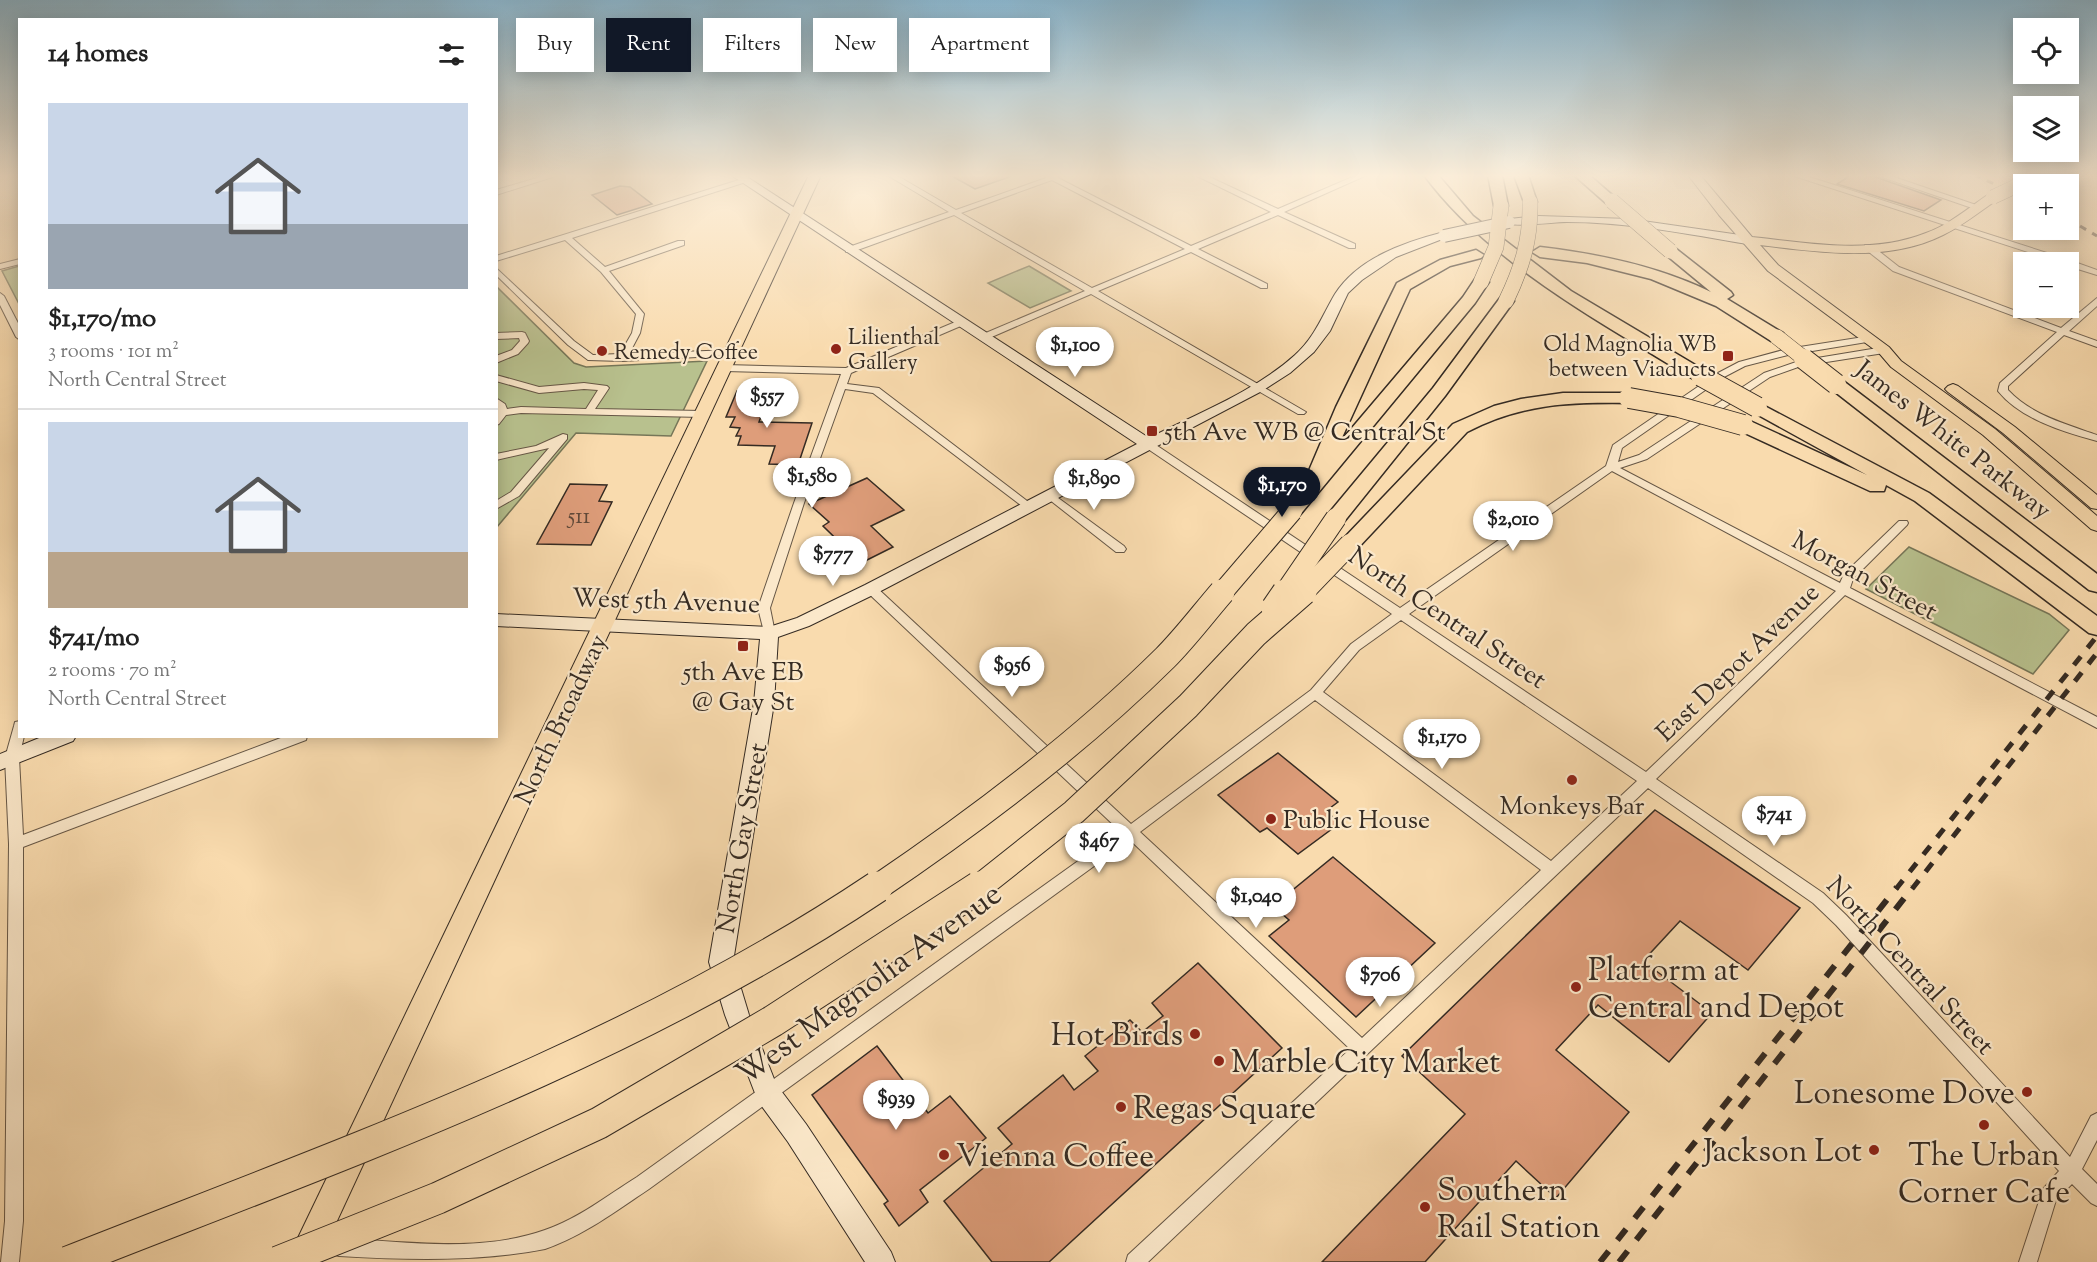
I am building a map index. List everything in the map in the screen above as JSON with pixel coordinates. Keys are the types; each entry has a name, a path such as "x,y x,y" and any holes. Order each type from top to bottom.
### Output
{"highway":[{"path":"1487,234 1565,294 1701,376 1922,497 2097,627"},
{"path":"68,1262 482,1098 697,996 822,924 955,835 1071,744 1166,657 1469,300 1481,282 1496,247 1498,234"},
{"path":"1256,634 1336,518 1439,392 1506,301 1519,277 1529,243 1529,234"},
{"path":"1650,234 1777,337"},
{"path":"1311,488 1350,397 1403,286 1445,263 1476,255 1540,252 1610,261 1679,284 1723,303 1777,337"},
{"name":"James White Parkway","path":"1777,337 2091,581"},
{"path":"278,1262 438,1198 599,1123 773,1021 967,897 1074,812 1188,706 1256,634 1306,590 1460,428 1480,416 1526,401 1569,396 1629,398 1679,407 1743,425 1887,492 1993,550"}],"main road":[{"name":"North Broadway","path":"307,1254 786,234"},
{"name":"North Central Street","path":"825,234 1149,445"},
{"name":"West 5th Avenue","path":"498,620 769,633 803,622 871,589 1257,388 1294,363 1312,346 1324,331 1342,293 1373,264 1405,248 1454,234"},
{"name":"West 5th Avenue","path":"1704,234 1747,240"},
{"path":"1742,234 1784,278 1870,339 1896,364 1989,432 2097,525"},
{"path":"1747,240 1838,248 1914,242 1934,234"},
{"path":"1884,350 1915,362 1956,391 2009,430 2097,504"},
{"name":"North Gay Street","path":"769,633 764,703 721,962 737,1015 767,1092 797,1133 881,1262"},
{"path":"6,760 61,738"}],"street":[{"path":"498,258 576,234"},
{"path":"849,250 894,234"},
{"path":"991,234 1301,412"},
{"path":"1164,234 1264,286"},
{"path":"984,337 1230,234"},
{"path":"1326,234 1352,246"},
{"path":"1979,234 2034,252"},
{"path":"567,237 604,270 640,314 636,333 622,357"},
{"path":"604,270 681,243"},
{"path":"1868,247 1905,273 2097,344"},
{"path":"0,267 18,262"},
{"path":"2079,267 2097,273"},
{"path":"498,272 584,354 591,358 728,360 847,371 960,323"},
{"path":"0,296 18,333"},
{"path":"2097,301 2003,385 2003,391 2007,397 2032,412 2097,438"},
{"path":"498,336 522,335 525,341 520,349 498,359"},
{"path":"1611,467 1617,447 1721,375 1742,364 1787,352 1870,339"},
{"path":"1611,467 1643,457 1767,375 1798,364 1884,350"},
{"name":"North Gay Street","path":"769,633 764,608 847,371"},
{"path":"498,379 539,390 585,386 604,388 589,411"},
{"path":"843,386 876,390 1030,507"},
{"path":"498,403 502,406 503,412 498,419"},
{"path":"503,412 589,411 702,414"},
{"path":"498,458 538,448 563,437 515,494 498,505"},
{"name":"North Central Street","path":"1149,445 1803,887 1830,909 2097,1197"},
{"name":"Morgan Street","path":"1611,467 2097,723"},
{"name":"West Magnolia Avenue","path":"307,1254 479,1252 532,1243 588,1218 643,1183 1129,833 1315,693 1355,647 1611,467"},
{"path":"1050,495 1120,549"},
{"name":"East Depot Avenue","path":"1135,1262 1647,780 1844,590 1848,577 1903,523"},
{"path":"871,589 960,669 1129,833 1361,1048"},
{"path":"1315,693 1552,870"},
{"path":"10,1262 14,1221 16,844 6,760 18,731"},
{"path":"16,844 296,738"},
{"path":"2028,1262 2049,1195 2072,1171 2097,1122"}],"green space":[{"path":"1029,266 1071,291 1030,308 988,283"},
{"path":"18,267 18,302 2,271"},
{"path":"498,288 574,363 586,367 707,361 671,436 576,433 498,526"},
{"path":"1909,547 2049,614 2069,630 2033,674 1866,589"}],"building":[{"path":"737,391 770,392 759,422 812,423 798,465 769,464 775,446 738,445 741,436 736,436 740,428 730,427 735,417 726,417"},
{"path":"867,478 904,510 871,526 893,547 861,563 823,526 829,522 809,504"},
{"path":"570,484 607,485 599,501 612,502 591,545 537,544"},
{"path":"1278,753 1338,802 1326,811 1340,823 1298,854 1267,828 1260,832 1218,795"},
{"name":"Platform at Central and Depot","path":"1655,810 1800,908 1748,970 1680,921 1643,961 1712,1013 1669,1062 1598,1005 1556,1050 1629,1112 1556,1198 1516,1161 1425,1262 1322,1262 1465,1114 1402,1056"},
{"path":"1333,857 1435,943 1356,1017 1269,936 1289,920 1273,906"},
{"name":"Regas Square","path":"1198,963 1282,1048 1049,1262 992,1262 944,1201 1012,1144 998,1128 1063,1075 1074,1090 1098,1071 1085,1056 1130,1020 1142,1032 1163,1016 1152,1003"},
{"path":"877,1046 928,1113 950,1096 986,1138 920,1190 928,1202 899,1226 884,1204 888,1201 812,1095"}],"railway":[{"path":"2093,234 2097,236"},
{"path":"1896,889 2097,636"},
{"path":"1912,889 2097,653"},
{"path":"1600,1262 1897,887"},
{"path":"1619,1262 1913,887"}],"place":[{"name":"Lilienthal Gallery","path":"836,349"},
{"name":"Remedy Coffee","path":"602,351"},
{"name":"Old Magnolia WB between Viaducts","path":"1728,356"},
{"name":"5th Ave WB @ Central St","path":"1152,431"},
{"name":"5th Ave EB @ Gay St","path":"743,646"},
{"name":"Monkeys Bar","path":"1572,780"},
{"name":"Public House","path":"1271,819"},
{"name":"Platform at Central and Depot","path":"1576,987"},
{"name":"Hot Birds","path":"1195,1034"},
{"name":"Marble City Market","path":"1219,1061"},
{"name":"Lonesome Dove","path":"2027,1092"},
{"name":"Regas Square","path":"1121,1107"},
{"name":"The Urban Corner Cafe","path":"1984,1125"},
{"name":"Jackson Lot","path":"1874,1150"},
{"name":"Vienna Coffee","path":"944,1155"},
{"name":"Southern Rail Station","path":"1425,1207"}]}
